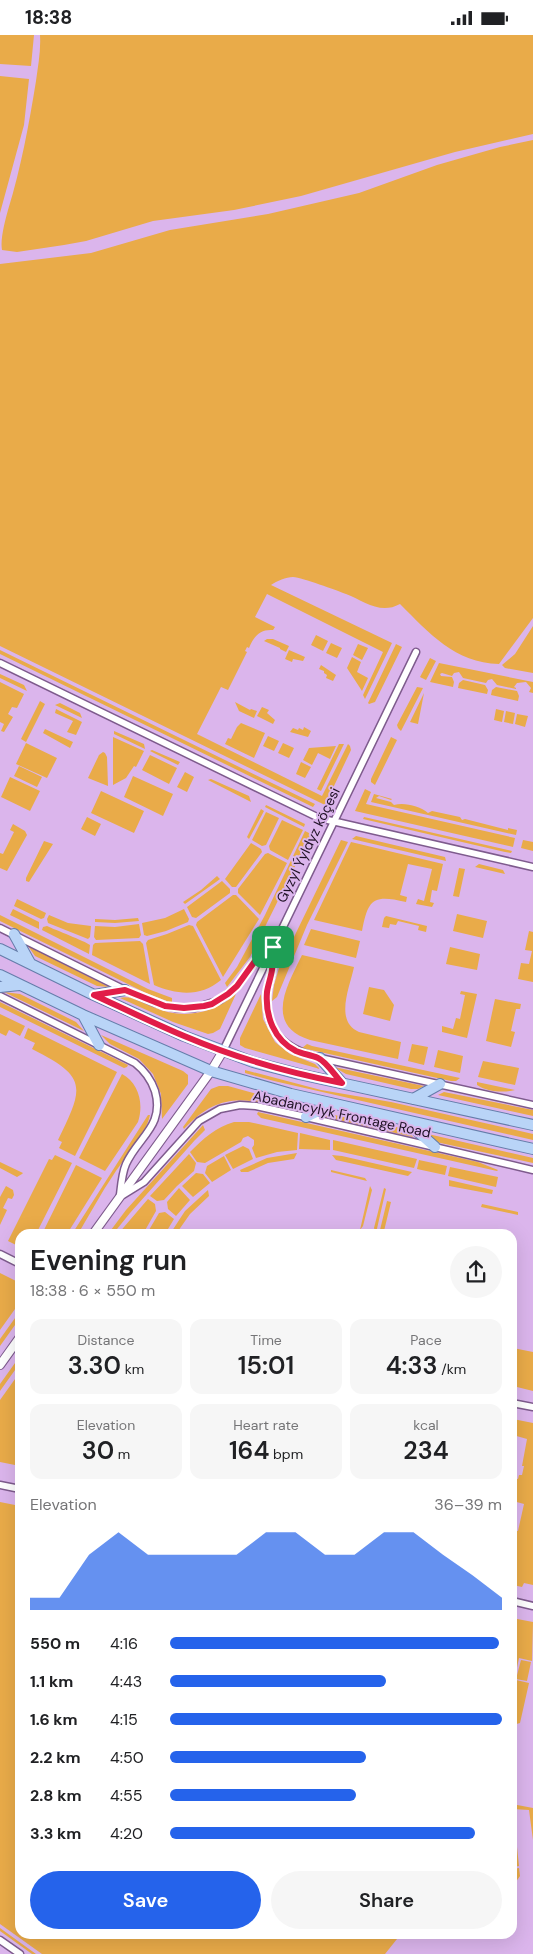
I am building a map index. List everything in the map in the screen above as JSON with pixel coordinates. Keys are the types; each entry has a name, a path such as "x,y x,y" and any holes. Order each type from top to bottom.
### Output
{"main road":[{"path":"14,934 31,964"},
{"path":"0,949 94,995 184,1036 223,1051 290,1071 533,1125"},
{"path":"0,975 83,1015 211,1071 248,1083 333,1104 533,1149"},
{"path":"0,987 19,985"},
{"path":"94,995 125,990"},
{"path":"83,1015 99,1045"},
{"path":"320,1058 342,1083"},
{"path":"414,1099 440,1085"},
{"path":"306,1117 333,1104"},
{"path":"406,1121 435,1147"}],"street":[{"name":"Gyzyl Ýyldyz köçesi","path":"223,1051 416,651"},
{"path":"0,663 311,815 333,823 533,867"},
{"path":"0,927 125,990 155,1003 174,1008 195,1008 212,1004 237,986 255,961 273,947"},
{"path":"273,947 272,969 267,992 269,1019 277,1035 296,1051 533,1105"},
{"path":"0,996 135,1063 150,1078 157,1103 157,1111 153,1124 125,1165 120,1197"},
{"path":"97,1229 211,1071 223,1051"},
{"name":"Abadancylyk Frontage Road","path":"120,1197 144,1182 193,1127 206,1117 220,1109 248,1105 533,1170"},
{"path":"0,1254 15,1262"},
{"path":"0,1365 15,1344"},
{"path":"517,1404 533,1407"},
{"path":"0,1485 15,1488"},
{"path":"517,1602 533,1605"},
{"path":"0,1940 20,1954"}],"shaded area":[{"path":"0,35 34,35 31,66 0,64"},
{"path":"40,35 533,35 533,134 455,152 301,196 234,210 153,221 86,241 64,245 17,252 2,250 4,225 21,162 36,81"},
{"path":"0,76 29,79 24,125 0,213"},
{"path":"533,140 533,618 499,664 483,662 456,652 432,635 400,604 393,607 379,608 327,587 293,577 282,579 271,585 392,643 365,699 363,695 383,652 267,594 255,617 275,627 273,630 258,634 249,648 247,647 245,651 247,652 228,690 221,687 197,734 322,796 348,744 351,750 325,805 0,646 0,264 91,253 170,230 268,214 359,193 437,165 500,147"},
{"path":"533,626 533,673 505,668 502,665 515,654"},
{"path":"316,635 328,641 323,651 311,645"},
{"path":"273,639 289,646 286,652 264,641"},
{"path":"331,643 342,648 337,658 326,653"},
{"path":"358,644 368,648 362,660 353,655"},
{"path":"396,644 402,647 375,702 369,704 368,703"},
{"path":"0,650 315,804 313,807 0,654"},
{"path":"289,650 305,657 303,661 293,659 292,662 285,659"},
{"path":"352,657 361,662 357,672 368,678 362,691 347,668"},
{"path":"430,658 436,661 426,680 420,677"},
{"path":"439,663 533,682 533,693 529,692 531,688 526,682 517,683 514,687 516,689 497,685 492,679 486,683 463,678 459,672 454,673 452,676 440,674 441,676 452,677 453,687 430,682"},
{"path":"321,665 336,675 333,681 326,678 327,675 324,671 319,669"},
{"path":"0,674 24,685 27,691 0,678"},
{"path":"463,680 485,685 488,690 487,694 458,688 459,683"},
{"path":"0,682 24,694 17,708 12,707 8,714 13,717 4,732 1,731 4,724 0,722"},
{"path":"417,687 423,688 401,731 397,725"},
{"path":"496,687 517,691 518,701 491,695 492,690"},
{"path":"424,693 418,724 410,722"},
{"path":"40,701 45,704 26,742 21,739"},
{"path":"235,702 250,710 257,711 254,718 239,711"},
{"path":"60,703 80,713 82,718 55,705"},
{"path":"262,707 269,710 267,713 275,720 273,724 257,716"},
{"path":"56,709 82,722 76,735 67,732 73,721 55,713"},
{"path":"496,709 504,711 502,722 494,720"},
{"path":"506,711 515,713 513,724 504,722"},
{"path":"517,714 528,716 525,727 515,724"},
{"path":"241,723 265,733 254,758 225,744 228,738 231,739"},
{"path":"304,727 311,731 308,737 290,732 293,728 303,730"},
{"path":"45,729 73,742 70,748 43,733"},
{"path":"114,731 144,744 145,749 114,734"},
{"path":"268,736 279,741 274,751 263,746"},
{"path":"113,737 144,751 136,767 134,766 126,778 113,785"},
{"path":"391,737 397,740 375,785 371,782 371,779"},
{"path":"26,743 57,758 47,778 16,764"},
{"path":"283,743 294,748 289,758 278,753"},
{"path":"339,744 344,744 321,791 317,789"},
{"path":"336,746 330,759 318,753 312,765 303,760 309,748"},
{"path":"152,750 180,762 178,765 150,751"},
{"path":"103,752 107,757 108,786 88,778 99,755"},
{"path":"150,755 177,768 169,784 142,770"},
{"path":"301,762 311,767 305,778 296,774"},
{"path":"19,766 42,777 37,787 14,776"},
{"path":"185,772 194,777 187,792 177,787"},
{"path":"133,776 173,794 163,816 124,797"},
{"path":"10,777 40,791 30,811 1,797"},
{"path":"211,779 249,796 251,802 208,780"},
{"path":"365,789 371,792 366,804 515,838 513,847 355,811"},
{"path":"101,791 144,811 134,833 91,813"},
{"path":"374,794 392,799 379,796 376,798 391,802 394,805 412,805 428,813 432,811 460,817 462,820 465,819 508,830 508,828 517,830 516,835 371,802"},
{"path":"266,805 305,824 304,827 265,807"},
{"path":"261,809 264,811 249,839 247,837"},
{"path":"266,812 279,818 266,845 262,846 252,840"},
{"path":"87,817 101,824 95,836 81,829"},
{"path":"364,817 512,851 511,853 505,852 363,819"},
{"path":"282,820 303,830 288,860 270,850 269,846"},
{"path":"13,824 25,831 27,835 7,871 0,868 0,853 3,854 14,832 10,830"},
{"path":"305,831 311,834 250,957 227,987 225,983 237,967 265,915"},
{"path":"356,836 445,857 446,861 352,839"},
{"path":"341,840 348,842 307,925 277,997 272,1001 279,968"},
{"path":"523,840 533,842 533,851 521,848"},
{"path":"44,841 53,844 29,882 26,881 26,878"},
{"path":"351,842 443,864 437,891 432,890 430,902 434,903 432,907 416,904 418,899 424,901 432,869 408,864 400,895 407,897 406,902 379,899 374,902 367,912 362,931 314,920"},
{"path":"251,843 261,849 262,852 236,887 232,887 225,879"},
{"path":"268,853 287,863 260,915 238,893 238,889 265,854"},
{"path":"479,864 503,870 505,874 475,867"},
{"path":"459,868 465,869 459,897 453,896"},
{"path":"217,876 220,879 185,904 183,902 201,890"},
{"path":"222,881 230,889 230,893 196,918 192,917 187,907"},
{"path":"233,895 236,895 259,919 223,977 196,925 197,922"},
{"path":"17,899 46,913 44,918 41,919 14,906"},
{"path":"13,909 39,922 39,929 10,915"},
{"path":"184,909 189,919 188,922 166,931 147,936 144,935 142,923 165,918"},
{"path":"457,914 487,921 483,938 453,931"},
{"path":"0,915 148,989 172,998 172,1003 146,993 0,921"},
{"path":"49,915 68,923 91,926 90,937 88,939 48,923"},
{"path":"386,916 427,926 426,932 418,930 419,926 398,921 396,925 390,924 389,928 382,927"},
{"path":"138,918 139,921 95,922 95,919"},
{"path":"139,924 141,935 139,938 96,940 94,937 95,926 115,927"},
{"path":"189,925 193,926 221,980 213,986 189,993 171,991 154,985 146,943 148,940"},
{"path":"47,926 90,945 89,954 42,930 43,927"},
{"path":"311,929 360,941 356,958 304,945"},
{"path":"529,931 533,932 533,982 518,979 521,963 529,964 532,951 525,950"},
{"path":"140,941 143,944 150,984 92,955 95,943"},
{"path":"28,946 109,987 97,986 35,956"},
{"path":"450,947 480,954 477,970 446,964"},
{"path":"302,955 354,967 347,993 345,1012 347,1020 351,1027 359,1032 401,1042 398,1059 310,1040 296,1033 287,1024 283,1014 283,1003 291,978"},
{"path":"369,987 384,990 394,1005 390,1021 363,1014"},
{"path":"461,991 477,994 467,1038 442,1032 442,1026 453,1029 456,1018 460,1019 465,995 460,994"},
{"path":"4,992 20,994 76,1022 84,1031"},
{"path":"236,994 220,1029 208,1034 173,1022 120,998 133,998 164,1011 186,1014 197,1013 217,1006"},
{"path":"261,994 263,1019 275,1042 290,1054 315,1064 320,1069 240,1045 240,1038"},
{"path":"495,999 521,1004 520,1009 516,1009 511,1031 515,1032 511,1047 486,1041"},
{"path":"0,1002 128,1065 127,1067 124,1068 0,1007"},
{"path":"0,1014 25,1026 20,1036 9,1030 6,1036 0,1033"},
{"path":"28,1028 117,1072 75,1156 59,1148 62,1142 58,1140 73,1107 76,1085 72,1076 63,1068 32,1049 35,1043 24,1038"},
{"path":"101,1035 183,1071 188,1075 188,1084 162,1119 161,1094 153,1074 139,1059 110,1044"},
{"path":"307,1044 460,1078 456,1081 451,1081 302,1048"},
{"path":"412,1044 428,1047 424,1065 408,1061"},
{"path":"438,1050 463,1056 460,1073 434,1067"},
{"path":"483,1061 519,1068 515,1085 478,1077"},
{"path":"334,1067 424,1086 418,1089 411,1089 346,1074"},
{"path":"245,1070 321,1090 391,1102 533,1134 533,1140 274,1081 245,1073"},
{"path":"122,1074 136,1088 140,1101 140,1115 138,1122 105,1171 79,1158"},
{"path":"477,1082 515,1090 501,1092 491,1090 477,1085"},
{"path":"219,1086 228,1086 310,1109 297,1111 255,1102 230,1101 208,1109 184,1129 183,1127 211,1089"},
{"path":"444,1092 533,1110 533,1116 438,1095"},
{"path":"258,1112 478,1162 498,1170 261,1118 257,1114"},
{"path":"329,1114 401,1128 409,1132 413,1137 325,1117"},
{"path":"148,1115 150,1115 140,1138 109,1181 81,1229 75,1229"},
{"path":"234,1122 249,1122 298,1133 297,1150 277,1152 256,1158 252,1148 254,1140 248,1136 205,1163 197,1162 190,1152 216,1130"},
{"path":"203,1125 205,1130 117,1229 112,1229 126,1210"},
{"path":"300,1133 330,1140 330,1150 299,1149"},
{"path":"428,1134 533,1158 533,1163 436,1142"},
{"path":"333,1140 417,1159 414,1168 333,1150"},
{"path":"243,1146 249,1149 253,1159 233,1169 225,1155"},
{"path":"297,1153 294,1159 268,1163 248,1172 241,1172 240,1170 267,1158"},
{"path":"189,1154 196,1163 194,1171 164,1200 157,1201 150,1196"},
{"path":"55,1155 72,1163 39,1229 15,1229 15,1244 8,1241 49,1159 52,1160"},
{"path":"332,1155 412,1172 408,1176 336,1160"},
{"path":"224,1156 231,1170 212,1182 205,1173 207,1166"},
{"path":"419,1160 447,1166 445,1175 417,1169"},
{"path":"0,1162 23,1173 17,1177 0,1168"},
{"path":"76,1165 102,1178 70,1229 44,1229"},
{"path":"450,1167 498,1177 496,1187 448,1176"},
{"path":"331,1170 365,1178 367,1181 331,1172"},
{"path":"196,1173 203,1174 210,1183 193,1197 182,1186"},
{"path":"449,1180 493,1190 492,1194 449,1186"},
{"path":"6,1186 13,1190 14,1195 12,1199 8,1198 3,1208 7,1210 0,1225 0,1197"},
{"path":"370,1186 372,1190 363,1226 360,1229"},
{"path":"179,1188 190,1200 176,1216 168,1209 167,1202"},
{"path":"384,1188 386,1189 377,1229 374,1228"},
{"path":"208,1190 209,1196 190,1214 180,1229 173,1229 185,1211"},
{"path":"148,1199 155,1204 156,1211 146,1229 122,1229"},
{"path":"387,1201 391,1202 384,1229 380,1229"},
{"path":"482,1204 518,1212 518,1215 481,1207"},
{"path":"165,1212 174,1219 168,1229 150,1229 159,1213"},
{"path":"0,1273 15,1280 15,1309 0,1330"},
{"path":"15,1318 15,1325 0,1346 0,1339"},
{"path":"517,1349 533,1352 533,1391 517,1387"},
{"path":"15,1363 15,1370 0,1391 0,1384"},
{"path":"15,1379 15,1465 0,1462 0,1400"},
{"path":"517,1420 533,1423 533,1585 524,1583 522,1587 517,1586 517,1531 524,1504 517,1502 517,1479 519,1475 522,1475 527,1439 517,1436"},
{"path":"0,1502 15,1505 15,1935 0,1924"},
{"path":"517,1619 533,1622 532,1661 519,1658 517,1668"},
{"path":"521,1660 531,1662 527,1681 517,1679"},
{"path":"517,1680 529,1683 520,1723 517,1724"},
{"path":"517,1805 533,1808 533,1840 529,1810 517,1809"},
{"path":"517,1847 519,1866 517,1866"},
{"path":"517,1868 519,1868 520,1876 517,1880"},
{"path":"0,1928 36,1954 32,1954 0,1931"},
{"path":"21,1939 397,1939 385,1954 42,1954"}],"route":[{"path":"273,947 267,1003 269,1019 277,1035 296,1051 320,1058 342,1083 299,1074 223,1051 184,1036 94,995 125,990 155,1003 174,1008 195,1008 212,1004 237,986 255,961 273,947"}]}
